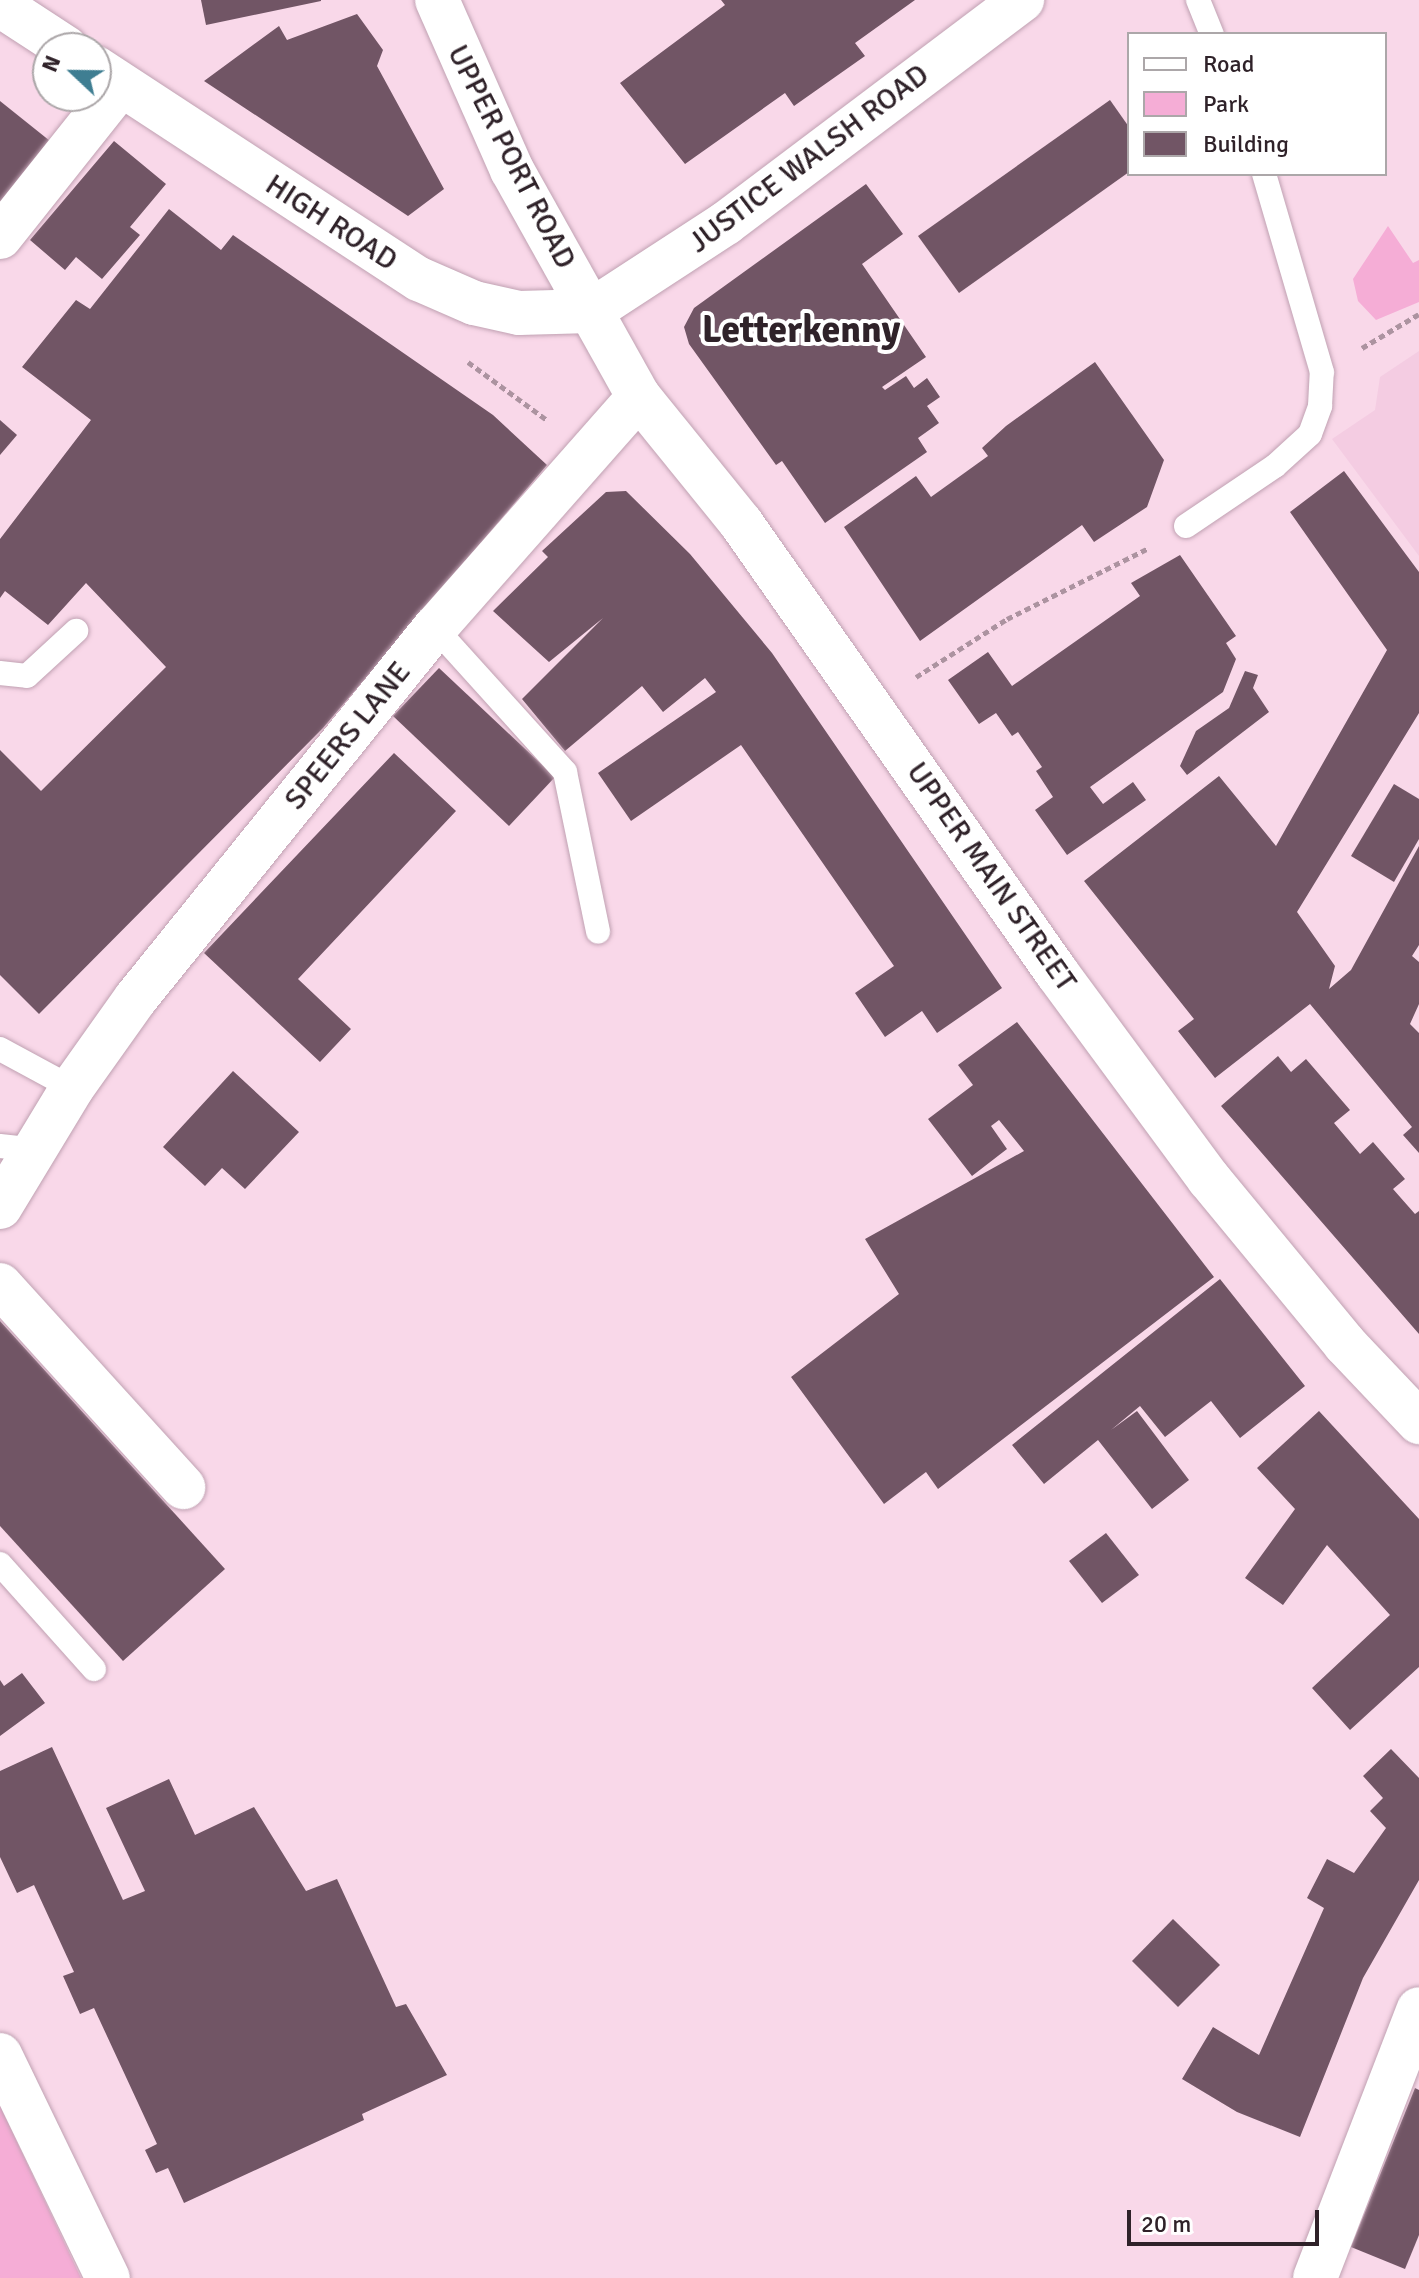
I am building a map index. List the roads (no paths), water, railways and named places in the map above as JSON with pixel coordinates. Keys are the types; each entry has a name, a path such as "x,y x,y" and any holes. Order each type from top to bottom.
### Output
{"street":[{"name":"UPPER PORT ROAD","path":"437,0 512,170 591,311"},
{"name":"JUSTICE WALSH ROAD","path":"591,311 726,223 1022,0"},
{"path":"0,5 41,32"},
{"name":"HIGH ROAD","path":"112,79 419,279 474,303 519,313 591,311"},
{"path":"0,237 84,112"},
{"name":"UPPER MAIN STREET","path":"591,311 639,397 741,523 1057,973 1209,1179 1345,1344 1419,1422"},
{"name":"SPEERS LANE","path":"0,1207 18,1148 72,1088 146,986 435,628 639,397"},
{"path":"0,1285 183,1487"},
{"path":"1315,2278 1410,2057 1419,2009"},
{"path":"0,2055 108,2278"}],"lane":[{"path":"1198,0 1211,32"},
{"path":"1186,526 1275,466 1310,434 1320,406 1322,372 1265,176"},
{"path":"435,628 565,772 598,932"},
{"path":"0,673 27,676 76,631"},
{"path":"0,1049 72,1088"},
{"path":"0,1564 94,1669"}],"district":[{"name":"Letterkenny","path":"801,330"}]}
